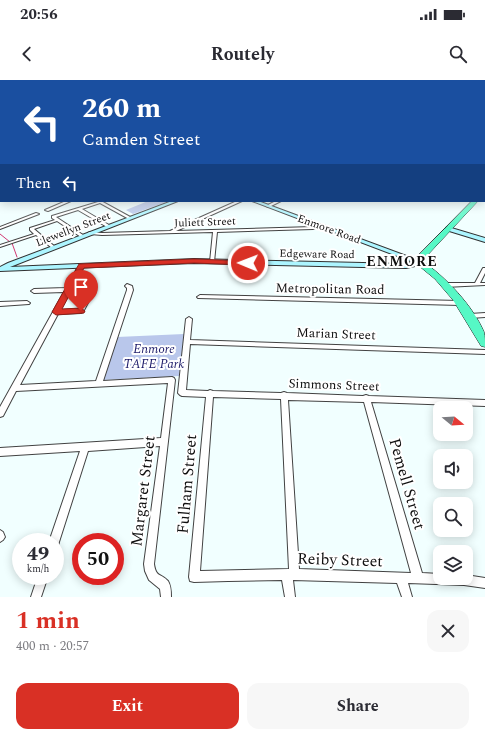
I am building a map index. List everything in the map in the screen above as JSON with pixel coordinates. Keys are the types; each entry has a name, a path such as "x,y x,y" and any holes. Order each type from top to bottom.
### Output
{"highway":[{"path":"417,261 474,202"},
{"name":"Enmore Road","path":"417,261 430,270 460,303 470,316 485,343"}],"main road":[{"name":"Llewellyn Street","path":"0,270 10,264 53,247 173,202"},
{"name":"Enmore Road","path":"257,202 417,261"},
{"path":"448,229 485,240"},
{"name":"Edgeware Road","path":"0,270 212,262 406,266 414,264 417,261"},
{"path":"406,266 430,270"}],"street":[{"path":"47,210 67,202"},
{"path":"82,236 53,217 97,202"},
{"path":"102,202 130,218"},
{"path":"169,233 238,202"},
{"path":"268,206 277,202"},
{"path":"79,208 108,226"},
{"path":"0,228 37,214"},
{"path":"53,247 31,228 58,220"},
{"name":"Juliett Street","path":"90,233 169,233 313,228 321,226"},
{"path":"212,262 215,231"},
{"path":"0,246 37,234"},
{"path":"0,414 81,266"},
{"path":"477,284 485,269"},
{"path":"445,285 485,284"},
{"path":"14,388 98,384 130,290 130,287 127,286"},
{"path":"34,291 68,290"},
{"name":"Metropolitan Road","path":"200,297 460,303"},
{"path":"56,312 81,311 87,299"},
{"path":"0,304 27,303"},
{"path":"470,316 485,315"},
{"path":"187,342 189,319"},
{"name":"Marian Street","path":"187,342 485,352"},
{"name":"Simmons Street","path":"187,342 182,393 485,403"},
{"name":"Margaret Street","path":"98,384 172,380 149,564 152,577 165,585 166,597"},
{"name":"Fulham Street","path":"194,577 210,393"},
{"path":"284,396 291,574 290,597"},
{"name":"Pemell Street","path":"366,398 418,578"},
{"path":"0,452 165,442"},
{"path":"57,533 85,447"},
{"name":"Reiby Street","path":"194,577 241,574 291,574 464,580 485,583"},
{"path":"401,578 407,597"},
{"path":"36,597 39,585"}],"green space":[{"path":"146,202 166,202 133,214 126,210"},
{"name":"Enmore TAFE Park","path":"184,334 179,376 103,380 117,337"}],"waterway":[{"path":"0,234 10,242"},
{"path":"12,243 17,257"}],"district":[{"name":"ENMORE","path":"402,261"}],"route":[{"path":"81,311 56,312 81,266 194,261 248,263"}]}
